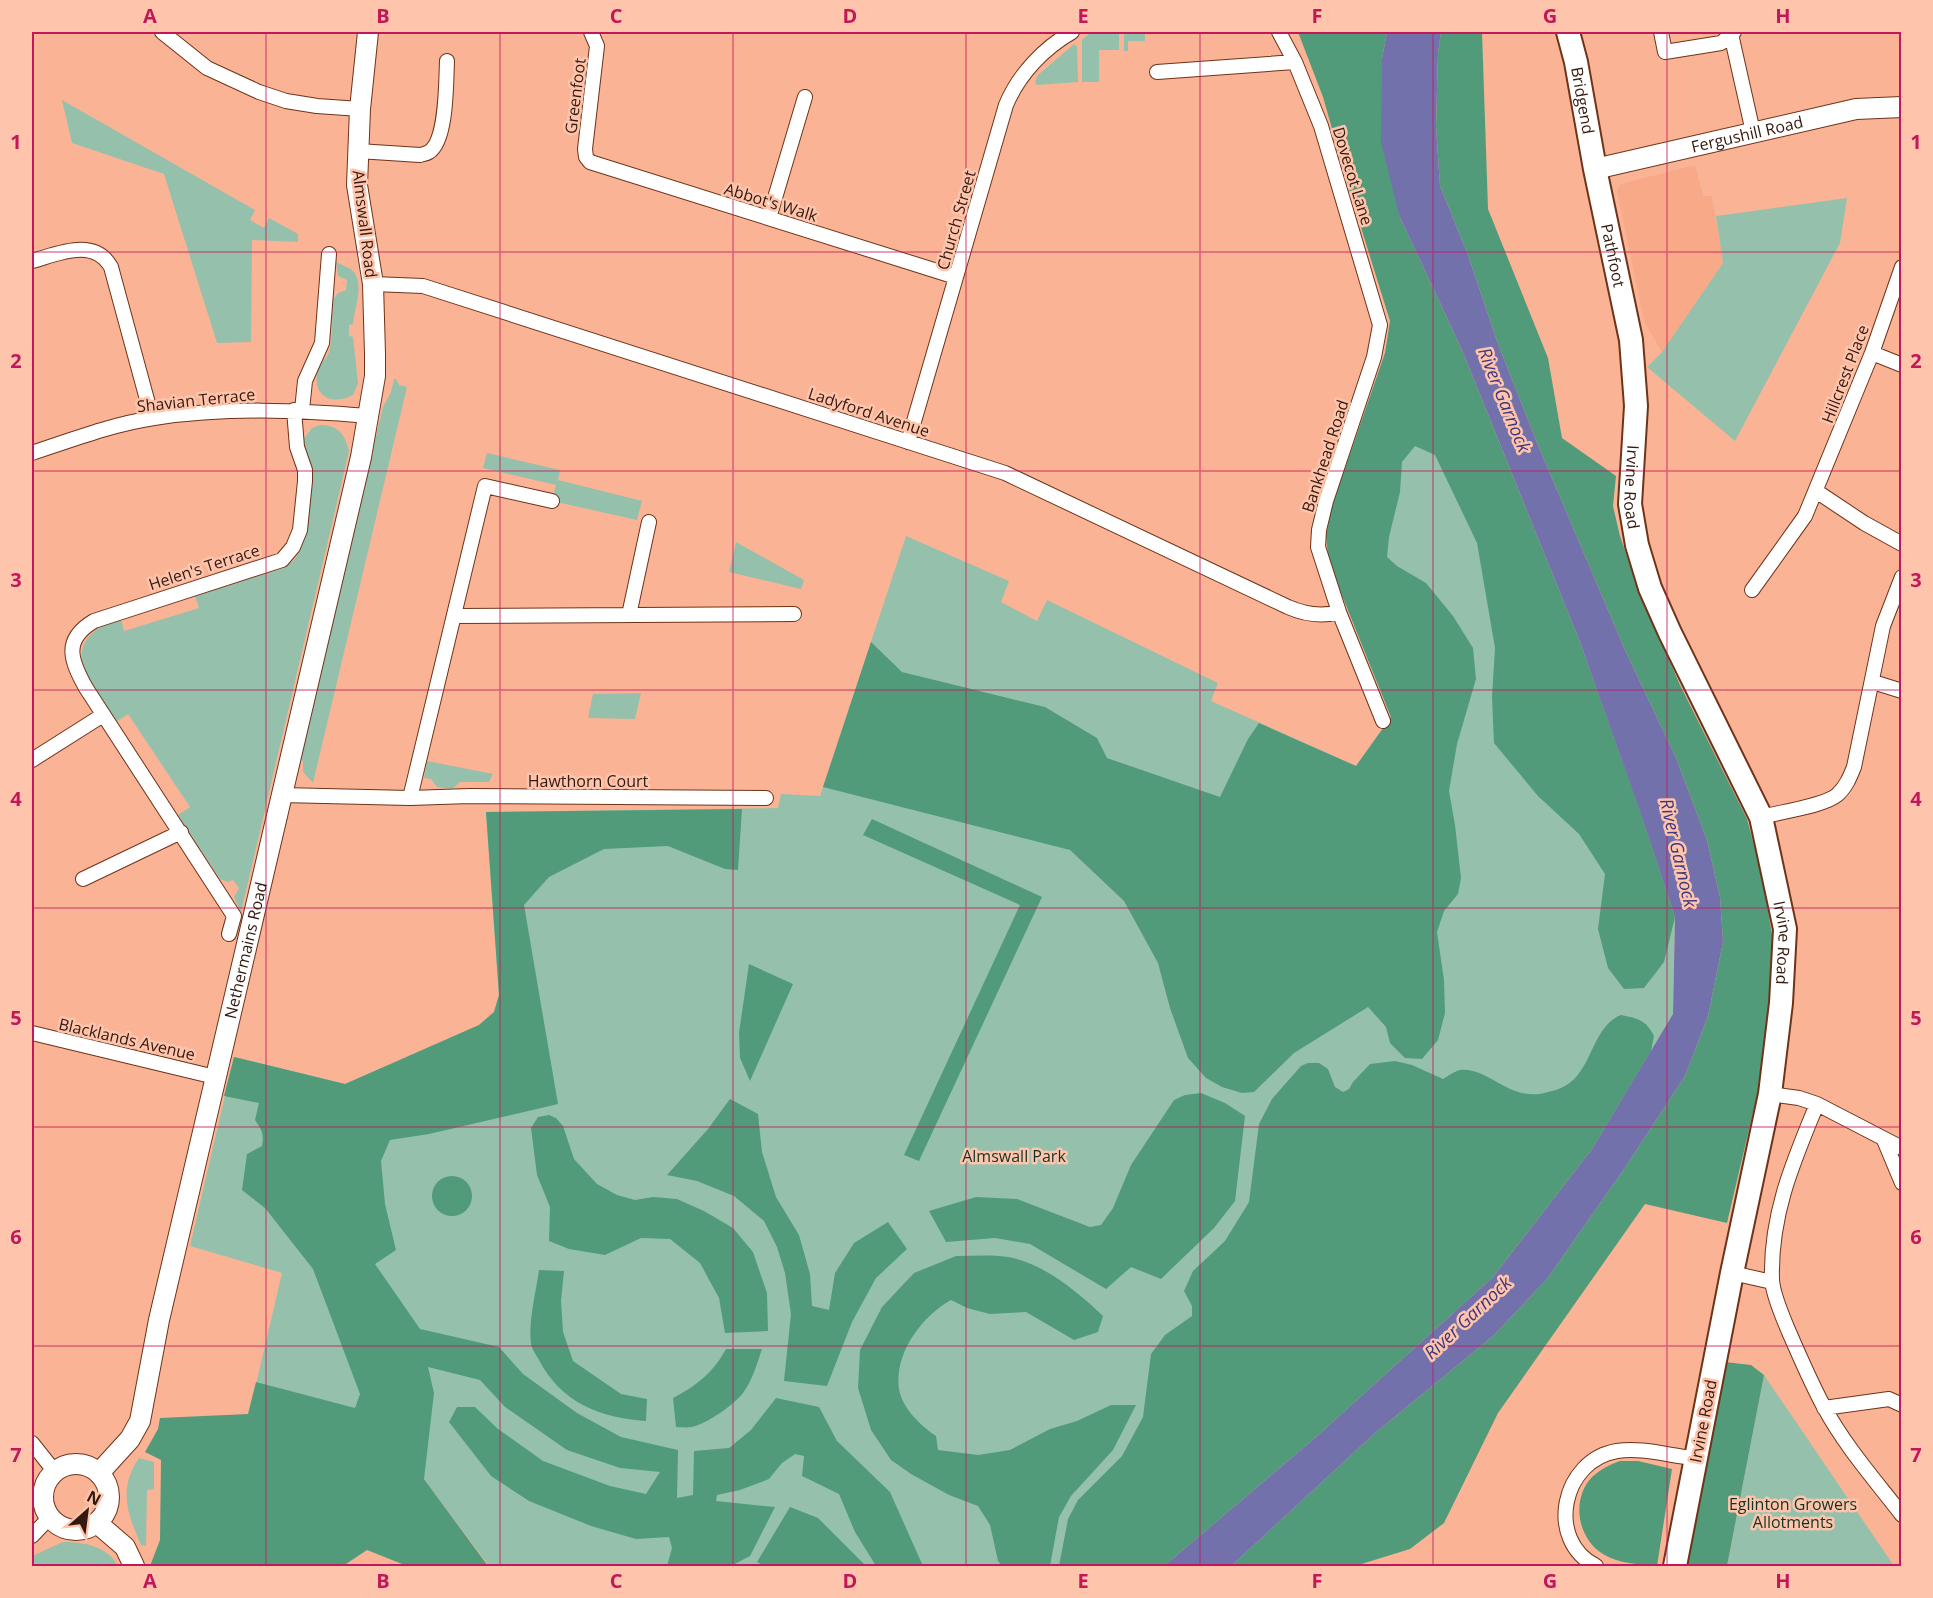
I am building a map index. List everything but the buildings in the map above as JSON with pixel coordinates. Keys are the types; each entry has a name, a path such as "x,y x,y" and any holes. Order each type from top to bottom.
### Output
{"main road":[{"name":"Almswall Road","path":"368,32 360,109 357,185 373,284 375,376 369,416"},
{"name":"Bridgend","path":"1568,32 1576,62 1595,169"},
{"name":"Fergushill Road","path":"1595,169 1856,109 1902,107"},
{"name":"Pathfoot","path":"1595,169 1631,340"},
{"name":"Irvine Road","path":"1631,340 1636,406 1630,504 1637,545 1650,588 1670,633 1761,817 1785,929 1770,1094 1732,1273 1675,1566"},
{"name":"Nethermains Road","path":"99,1473 124,1447 140,1420 159,1320 369,416"},
{"path":"72,1464 91,1467 99,1473 106,1482 109,1493 104,1515 96,1523 77,1530 58,1524 50,1517 43,1499 48,1479 55,1472 72,1464"},
{"path":"96,1523 125,1547 134,1566"}],"street":[{"path":"162,32 207,68 259,92 286,101 360,109"},
{"name":"Greenfoot","path":"585,149 597,46 591,32"},
{"name":"Church Street","path":"908,442 1010,95 1028,68 1055,35 1072,32"},
{"name":"Dovecot Lane","path":"1279,32 1295,62 1321,126 1378,315 1379,336"},
{"path":"1661,32 1665,52 1721,43 1733,33 1753,132"},
{"path":"358,151 420,155 429,152 435,145 442,127 447,61"},
{"path":"1157,72 1295,62"},
{"path":"769,218 805,97"},
{"name":"Abbot's Walk","path":"585,149 586,157 596,165 956,277"},
{"path":"32,261 85,249 101,253 105,257 111,267 152,418"},
{"path":"298,410 305,381 322,343 329,254"},
{"name":"Hillcrest Place","path":"1752,590 1805,516 1872,353 1902,267"},
{"name":"Ladyford Avenue","path":"373,284 423,286 1005,473 1298,611 1310,614 1339,612"},
{"name":"Bankhead Road","path":"1379,336 1326,501 1319,530 1318,547 1339,612 1383,721"},
{"path":"1872,353 1902,365"},
{"name":"Shavian Terrace","path":"32,453 92,433 152,418 244,409 298,410 369,416"},
{"name":"Helen's Terrace","path":"228,934 234,916 104,715 74,665 72,656 75,640 87,625 94,621 282,560 294,547 300,530 305,481 305,470 297,447 298,410"},
{"path":"410,798 485,486 552,501"},
{"path":"1816,491 1864,523 1902,544"},
{"path":"629,615 649,522"},
{"path":"1761,817 1823,802 1835,797 1841,791 1854,767 1883,626 1902,577"},
{"path":"454,616 794,614"},
{"path":"1873,682 1902,691"},
{"path":"32,760 104,715"},
{"name":"Hawthorn Court","path":"281,795 410,798 480,796 765,798"},
{"path":"83,879 181,832"},
{"name":"Blacklands Avenue","path":"32,1033 215,1077"},
{"path":"1770,1094 1800,1098 1817,1104 1902,1148"},
{"path":"1817,1104 1785,1182 1774,1239 1772,1282 1785,1321 1824,1408 1847,1443 1902,1515"},
{"path":"1884,1140 1902,1184"},
{"path":"1732,1273 1772,1282"},
{"path":"1824,1408 1889,1399 1902,1405"},
{"path":"32,1443 55,1472"},
{"path":"1596,1566 1577,1551 1568,1532 1565,1511 1568,1491 1579,1473 1595,1459 1616,1451 1636,1450 1695,1458"},
{"path":"32,1536 50,1517"}],"shaded area":[{"path":"1695,165 1703,196 1712,196 1723,263 1662,352 1644,321 1617,190 1621,184"}],"green space":[{"path":"1091,32 1119,32 1119,50 1099,50 1099,82 1082,82 1082,40"},
{"path":"1124,32 1145,32 1145,41 1128,41 1128,51 1124,51"},
{"path":"1298,32 1387,32 1382,59 1399,215 1462,350 1580,642 1675,917 1664,962 1644,988 1624,989 1608,968 1598,929 1605,874 1579,834 1538,796 1494,743 1492,697 1495,648 1477,543 1435,455 1415,446 1402,462 1400,492 1389,537 1387,557 1397,566 1426,583 1453,616 1473,648 1476,679 1457,744 1449,791 1461,878 1458,894 1444,911 1437,932 1444,980 1445,1013 1438,1040 1422,1059 1405,1058 1390,1043 1386,1027 1368,1007 1294,1053 1254,1092 1242,1093 1222,1087 1206,1078 1188,1058 1170,1008 1158,963 1124,901 1070,850 823,787 871,642 902,672 1045,707 1097,738 1107,758 1220,797 1248,739 1259,723 1356,766 1391,717 1329,563 1326,536 1332,506 1385,353 1390,321 1323,97"},
{"path":"1441,32 1482,32 1488,209 1548,358 1562,438 1616,476 1613,506 1620,536 1639,591 1680,685 1747,819 1762,875 1773,941 1767,1027 1758,1091 1727,1223 1645,1204 1498,1413 1444,1523 1410,1549 1355,1566 1231,1566 1375,1433 1493,1336 1547,1279 1624,1169 1685,1076 1708,1016 1723,942 1720,897 1707,840 1676,758 1625,650 1540,450 1440,186 1436,127 1438,53"},
{"path":"1074,44 1077,46 1078,82 1037,85 1035,82 1038,75"},
{"path":"62,100 255,210 250,220 264,228 269,218 298,234 298,242 252,240 251,342 217,343 164,174 72,143"},
{"path":"1847,198 1840,243 1735,441 1647,367 1662,352 1723,263 1716,216"},
{"path":"336,262 353,271 358,283 358,297 353,324 349,325 349,336 353,337 358,383 353,395 332,399 321,394 318,388 317,372 328,355 330,347 333,300 338,293 346,290 347,280 338,276"},
{"name":"Almswall Park","path":"1385,353 1675,917 1673,1014 1592,1149 1164,1566 489,1566 424,1479 249,1414 282,1273 190,1246 234,1057 345,1084 479,1025 494,1012 499,995 486,812 778,808 781,794 820,796 906,536 1009,581 1001,602 1037,621 1047,600 1218,683 1211,701 1356,766 1391,717 1329,563 1326,536"},
{"path":"394,379 399,385 407,387 313,783 303,772 303,761 299,759 383,407 391,392"},
{"path":"320,425 332,427 340,432 349,451 241,912 234,897 239,888 233,880 228,882 220,879 178,815 190,807 128,714 116,722 86,675 82,662 82,650 88,638 106,624 121,619 124,631 199,608 195,596 281,569 293,561 299,553 308,521 313,474 303,440 312,428"},
{"path":"487,453 560,470 558,480 642,501 637,520 552,501 556,485 483,468"},
{"path":"736,542 804,580 801,589 729,572"},
{"path":"641,693 635,719 588,718 593,694"},
{"path":"427,761 493,774 489,782 460,782 452,789 437,787 431,779 424,778"},
{"path":"742,809 738,870 725,869 668,846 604,849 549,877 524,905 558,1104 429,1134 390,1140 381,1161 385,1204 396,1250 375,1264 420,1329 499,1347 523,1374 577,1413 621,1437 678,1450 677,1498 693,1495 694,1451 729,1448 751,1430 776,1398 819,1407 837,1441 890,1492 923,1566 876,1566 855,1532 839,1494 802,1476 804,1456 795,1454 782,1463 769,1479 740,1490 717,1495 716,1501 775,1507 750,1556 731,1566 667,1566 672,1548 669,1537 636,1539 591,1526 529,1501 491,1476 449,1422 457,1407 475,1407 498,1429 543,1461 610,1486 646,1494 660,1472 620,1468 567,1450 505,1407 480,1380 428,1367 434,1393 424,1479 488,1566 407,1566 367,1550 343,1566 150,1566 160,1540 161,1460 145,1452 158,1429 160,1418 248,1414 256,1382 355,1408 360,1394 313,1269 265,1208 242,1190 247,1154 262,1146 263,1138 261,1129 255,1120 259,1103 224,1096 234,1057 345,1084 479,1025 494,1012 499,995 486,812"},
{"path":"872,819 1042,897 919,1161 904,1155 1020,905 863,835"},
{"path":"749,964 793,984 750,1081 740,1058 739,1033"},
{"path":"1621,1015 1637,1019 1648,1027 1654,1036 1651,1051 1592,1149 1493,1277 1315,1438 1164,1566 1059,1566 1068,1519 1078,1500 1122,1456 1143,1417 1151,1354 1165,1335 1192,1316 1192,1306 1184,1291 1193,1271 1225,1241 1249,1202 1259,1124 1272,1099 1301,1066 1308,1063 1319,1063 1328,1069 1335,1087 1343,1092 1349,1089 1370,1064 1395,1061 1412,1065 1443,1079 1460,1070 1470,1070 1523,1093 1550,1092 1565,1086 1574,1079 1581,1071 1604,1029"},
{"path":"1201,1093 1225,1103 1245,1116 1235,1201 1214,1228 1161,1279 1131,1267 1106,1289 1030,1244 995,1238 946,1242 929,1211 976,1197 1017,1199 1090,1227 1101,1225 1113,1208 1131,1165 1174,1100 1185,1095"},
{"path":"730,1099 758,1114 762,1152 776,1197 799,1235 810,1274 812,1306 829,1310 835,1273 854,1243 888,1222 907,1249 876,1278 852,1322 827,1386 784,1381 791,1314 785,1273 777,1247 764,1221 734,1196 697,1181 667,1175 708,1129"},
{"path":"549,1115 556,1118 563,1126 574,1159 597,1184 617,1195 635,1200 653,1197 677,1199 733,1228 753,1252 767,1293 768,1331 725,1333 719,1298 700,1263 670,1239 641,1238 605,1255 569,1249 549,1241 550,1207 537,1175 531,1128 538,1117"},
{"path":"452,1176 460,1177 466,1182 471,1188 471,1204 466,1210 460,1215 452,1216 444,1215 438,1210 433,1204 432,1196 433,1188 438,1182 444,1177"},
{"path":"956,1256 999,1256 1027,1263 1068,1286 1103,1316 1098,1332 1074,1340 1026,1312 990,1314 967,1308 951,1300 940,1307 920,1326 912,1338 905,1350 899,1376 899,1389 904,1403 918,1422 936,1436 938,1450 978,1455 1010,1450 1050,1429 1077,1421 1111,1405 1136,1405 1113,1450 1071,1496 1059,1517 1050,1566 1002,1566 998,1561 990,1525 978,1506 949,1495 891,1460 871,1430 858,1388 860,1350 882,1307 914,1273"},
{"path":"539,1270 564,1271 561,1301 563,1332 573,1361 621,1394 647,1399 646,1421 613,1416 584,1406 559,1387 548,1375 534,1352 530,1335"},
{"path":"726,1349 762,1349 746,1388 739,1398 711,1419 691,1427 676,1427 673,1398 703,1378"},
{"path":"1725,1362 1751,1365 1764,1375 1727,1566 1686,1566"},
{"name":"Eglinton Growers Allotments","path":"1764,1375 1894,1566 1727,1566"},
{"path":"139,1458 154,1462 154,1489 147,1490 146,1546 141,1545 127,1501 128,1480"},
{"path":"1620,1461 1638,1461 1672,1469 1657,1566 1615,1560 1603,1554 1587,1538 1583,1528 1579,1507 1585,1486 1599,1472"},
{"path":"790,1507 818,1518 866,1566 765,1566 757,1562"},
{"path":"63,1542 94,1546 114,1559 118,1566 32,1566 32,1556"}],"water":[{"name":"River Garnock","path":"1387,32 1441,32 1438,53 1436,127 1440,186 1540,450 1625,650 1676,758 1707,840 1720,897 1723,942 1708,1016 1685,1076 1624,1169 1547,1279 1493,1336 1375,1433 1231,1566 1164,1566 1315,1438 1493,1277 1592,1149 1673,1014 1675,917 1642,817 1580,642 1462,350 1399,215 1381,142 1382,59"}]}
